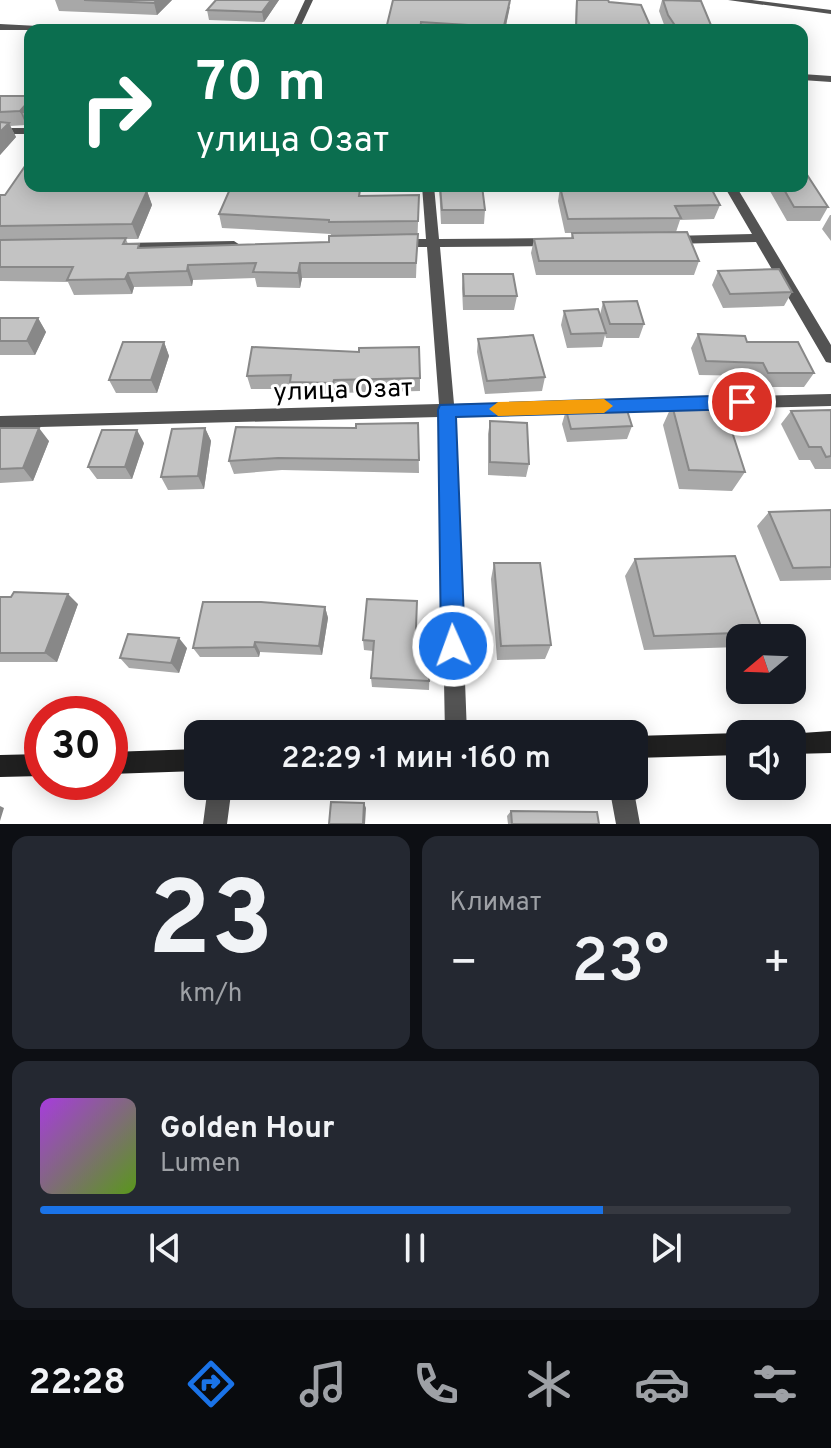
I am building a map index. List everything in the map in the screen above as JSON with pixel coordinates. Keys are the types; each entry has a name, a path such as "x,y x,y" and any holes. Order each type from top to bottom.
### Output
{"main road":[{"path":"806,743 831,742"},
{"path":"648,747 726,744"},
{"path":"128,762 184,760"},
{"path":"0,766 24,765"}],"street":[{"path":"298,24 309,0"},
{"path":"732,0 831,12"},
{"path":"0,27 24,28"},
{"path":"808,77 831,79"},
{"path":"0,131 24,131"},
{"path":"428,192 447,410 456,720"},
{"path":"733,192 831,358"},
{"path":"649,240 760,238"},
{"path":"386,243 569,242"},
{"path":"108,247 247,245"},
{"name":"улица Озат","path":"0,422 831,400"},
{"path":"215,824 218,800"},
{"path":"624,800 628,824"}],"building":[{"path":"84,0 157,0 154,3"},
{"path":"216,0 271,0 262,12 207,10"},
{"path":"393,0 510,0 504,24 387,24"},
{"path":"577,0 608,0 641,5 649,24 576,24"},
{"path":"663,0 701,1 711,24 674,24"},
{"path":"0,96 24,96 24,107 20,111 0,112"},
{"path":"0,122 9,123 0,132"},
{"path":"24,168 24,192 147,192 132,224 0,226 0,195 5,195"},
{"path":"808,176 828,207 794,207 785,192 808,192"},
{"path":"229,192 419,195 418,221 329,222 219,214"},
{"path":"440,192 483,192 485,210 442,210"},
{"path":"561,192 713,192 720,205 675,206 681,218 568,219"},
{"path":"687,232 699,261 539,261 534,239 573,238 572,233"},
{"path":"418,234 416,263 300,263 298,273 253,272 256,263 188,265 187,271 128,273 125,279 67,280 73,267 0,267 0,240 126,238 123,244 139,244 138,248 329,242 329,236"},
{"path":"779,269 792,292 730,294 718,271"},
{"path":"463,274 513,274 517,296 464,296"},
{"path":"637,301 644,324 610,324 603,302"},
{"path":"598,309 606,333 571,334 564,311"},
{"path":"0,318 38,318 27,341 0,341"},
{"path":"698,334 745,336 747,342 798,342 814,373 768,373 763,363 706,361"},
{"path":"533,335 545,377 487,381 478,339"},
{"path":"123,342 164,342 151,380 109,380"},
{"path":"252,347 359,352 359,348 419,347 420,378 334,380 333,383 290,382 291,375 247,376"},
{"path":"672,405 724,407 745,472 689,470"},
{"path":"626,407 632,426 571,429 566,410"},
{"path":"831,410 831,456 826,457 821,447 809,447 791,411"},
{"path":"490,421 527,423 529,464 490,462"},
{"path":"418,423 419,460 278,458 229,461 236,427 356,428 356,424"},
{"path":"0,428 39,428 23,468 0,469"},
{"path":"205,428 198,476 161,477 172,429"},
{"path":"102,430 137,430 125,467 88,467"},
{"path":"831,510 831,567 793,568 769,512"},
{"path":"735,556 760,624 726,624 726,633 654,636 635,559"},
{"path":"494,563 540,563 551,645 501,646"},
{"path":"14,592 68,594 45,653 0,653 0,597 11,597"},
{"path":"367,599 417,601 415,655 430,656 429,681 371,678 374,641 363,640"},
{"path":"203,602 325,607 319,646 255,642 254,647 193,648"},
{"path":"128,634 179,638 171,663 120,658"},
{"path":"331,802 364,803 363,824 329,824"},
{"path":"511,811 597,812 599,824 512,824"}],"slow traffic":[{"path":"498,409 604,406"}],"route":[{"path":"453,646 447,410 742,402"}]}
